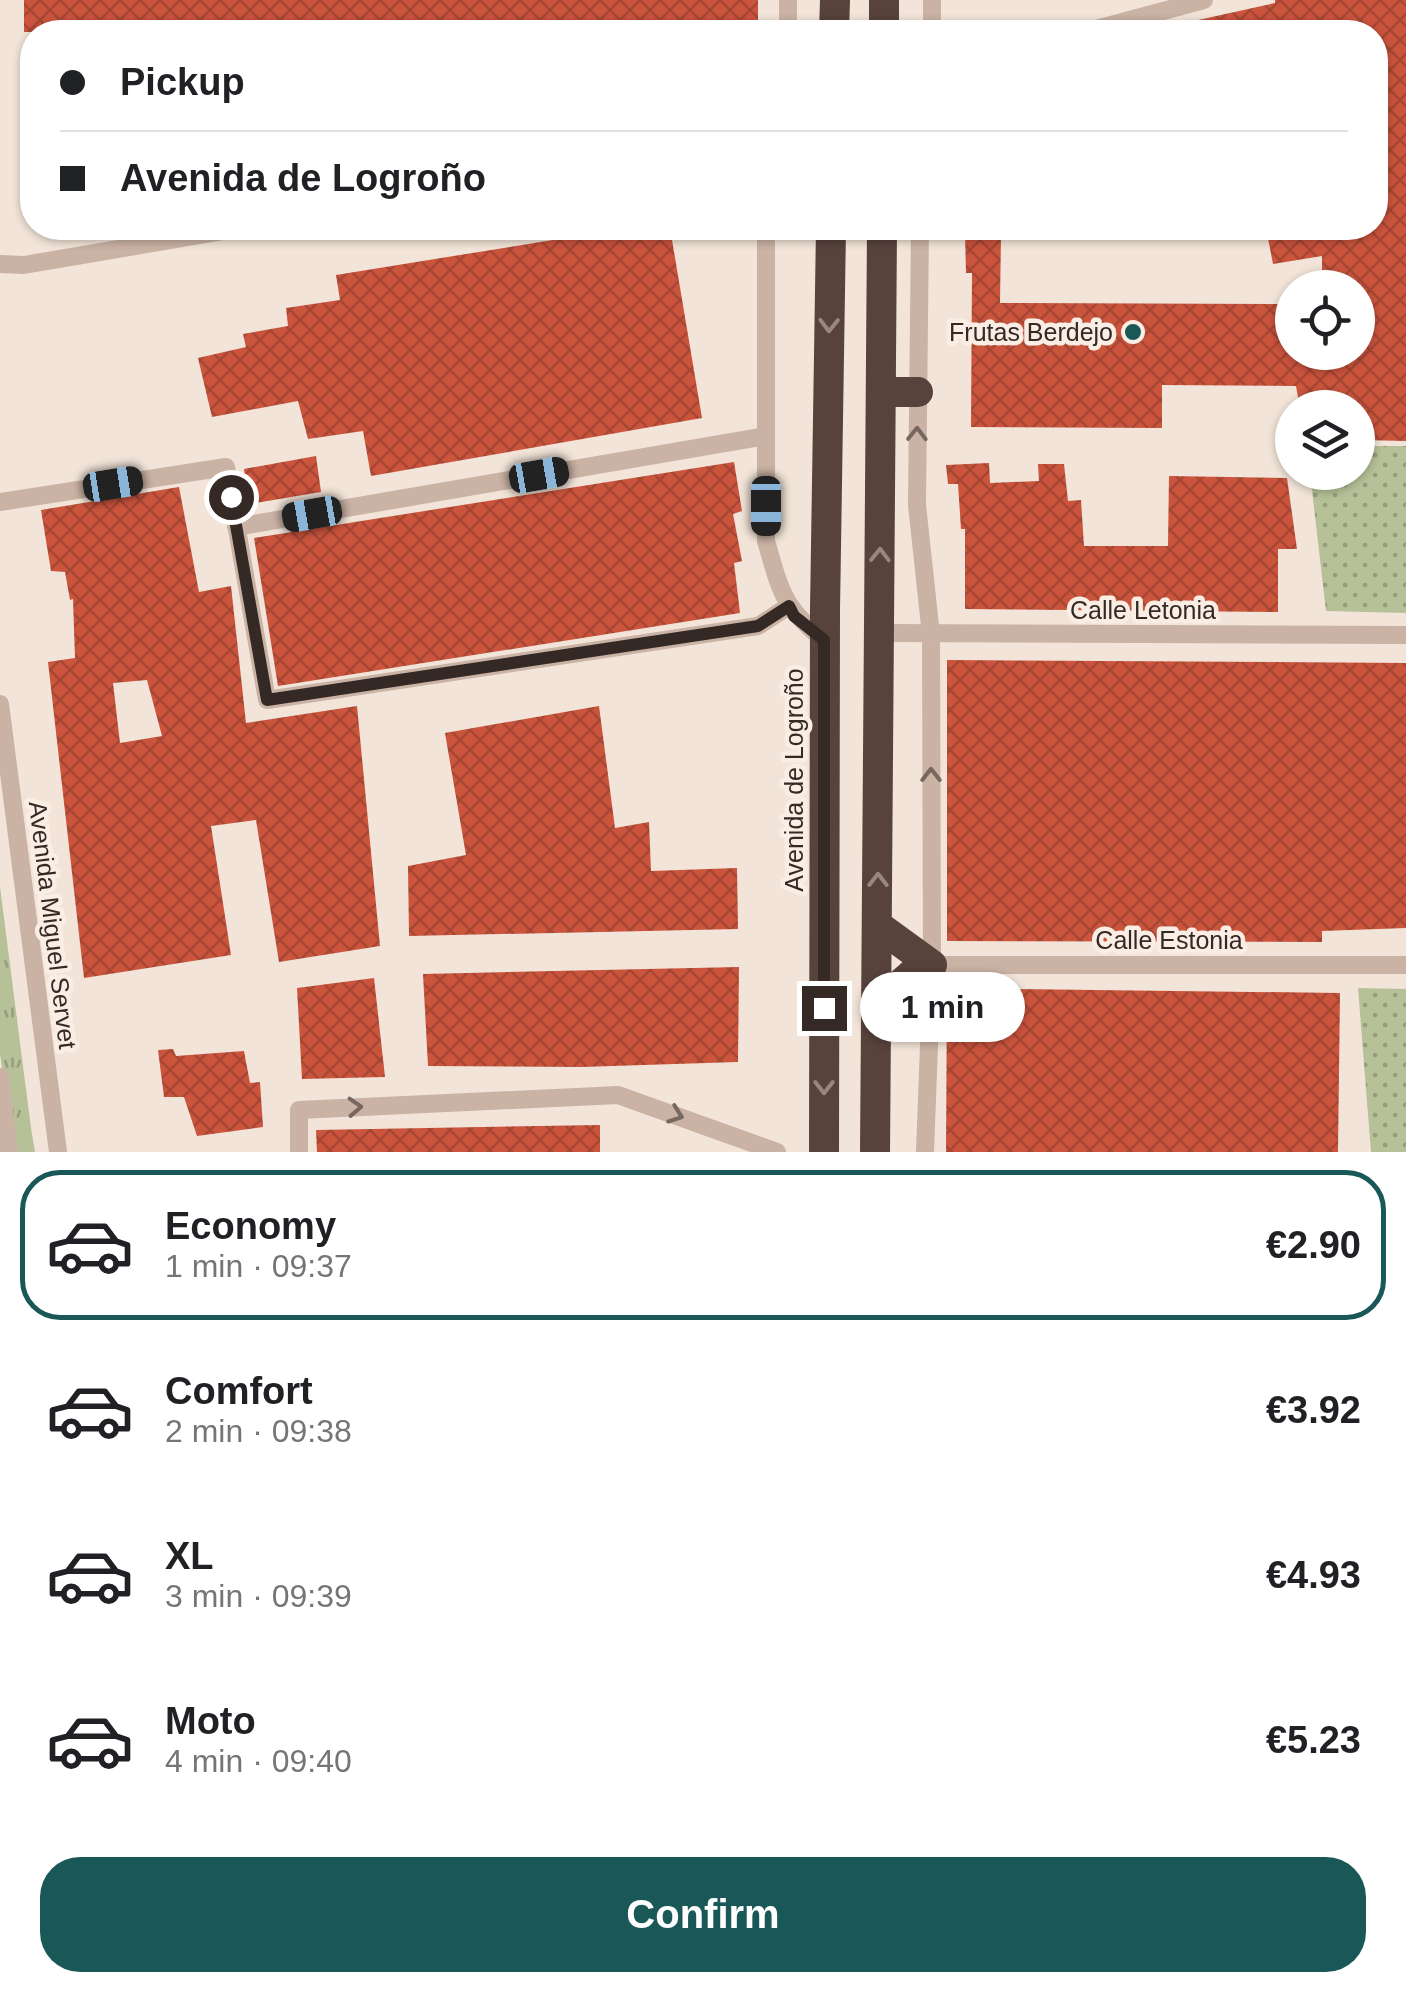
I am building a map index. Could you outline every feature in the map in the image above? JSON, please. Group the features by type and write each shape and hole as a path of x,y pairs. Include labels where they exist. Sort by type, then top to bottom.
{"highway":[{"name":"Avenida de Logroño","path":"824,1152 824,640 830,240"},
{"path":"875,1152 882,240"},
{"path":"882,392 918,392"},
{"path":"878,925 932,966"},
{"path":"876,1006 914,972 932,966"}],"street":[{"path":"1130,20 1204,0"},
{"path":"0,264 24,265 171,240"},
{"path":"766,240 766,541 779,587 794,616 824,640"},
{"path":"920,240 916,505 931,635 932,966 925,1152"},
{"path":"236,527 766,436"},
{"path":"0,502 226,467 267,700 758,626 789,606"},
{"name":"Calle Letonia","path":"879,633 1406,635"},
{"name":"Avenida Miguel Servet","path":"0,704 58,1152"},
{"name":"Calle Estonia","path":"932,966 1406,964"},
{"path":"0,1077 9,1152"},
{"path":"299,1152 300,1110 618,1095 777,1152"}],"green space":[{"path":"1375,446 1406,446 1406,613 1326,611 1312,490 1375,490"},
{"path":"0,887 35,1152 14,1152 0,1054"},
{"path":"1358,988 1406,989 1406,1152 1371,1152"}],"building":[{"path":"24,0 758,0 758,20 24,20"},
{"path":"1275,0 1406,0 1406,441 1375,440 1375,390 1297,390 1296,386 1162,385 1162,428 971,427 972,273 966,273 965,240 1001,240 1000,303 1275,304 1275,370 1375,370 1375,270 1322,270 1322,256 1273,264 1268,240 1388,240 1388,20 1198,20"},
{"path":"553,240 672,240 702,418 371,476 363,431 308,439 298,401 212,417 198,358 246,347 243,334 288,326 286,308 340,300 336,275"},
{"path":"316,456 321,492 249,504 244,469"},
{"path":"734,462 742,511 733,514 742,561 734,563 740,613 278,686 254,538"},
{"path":"989,463 990,483 1039,481 1038,464 1064,464 1068,501 1081,500 1084,546 1168,546 1169,476 1275,478 1275,490 1289,490 1297,549 1278,549 1278,612 965,609 965,529 961,529 958,484 948,484 946,465"},
{"path":"179,487 199,592 231,586 246,723 357,706 380,946 279,962 256,820 211,826 231,955 84,978 48,662 75,658 73,599 70,600 65,572 51,571 41,510","holes":["147,680 162,736 120,743 113,683"]},
{"path":"947,660 1406,663 1406,928 1322,931 1322,942 947,941"},
{"path":"599,706 615,828 649,822 651,871 737,868 738,929 409,936 408,866 466,855 445,733"},
{"path":"739,967 738,1062 428,1066 423,974"},
{"path":"374,978 385,1077 302,1079 297,988"},
{"path":"947,988 1340,993 1338,1152 946,1152"},
{"path":"173,1049 176,1056 244,1051 250,1083 260,1082 263,1127 197,1136 184,1097 164,1097 158,1050"},
{"path":"600,1125 600,1152 317,1152 316,1130"}],"place":[{"name":"Frutas Berdejo","path":"1133,332"}],"route":[{"path":"231,497 267,700 758,626 789,606 794,616 824,640 824,1008"}]}
